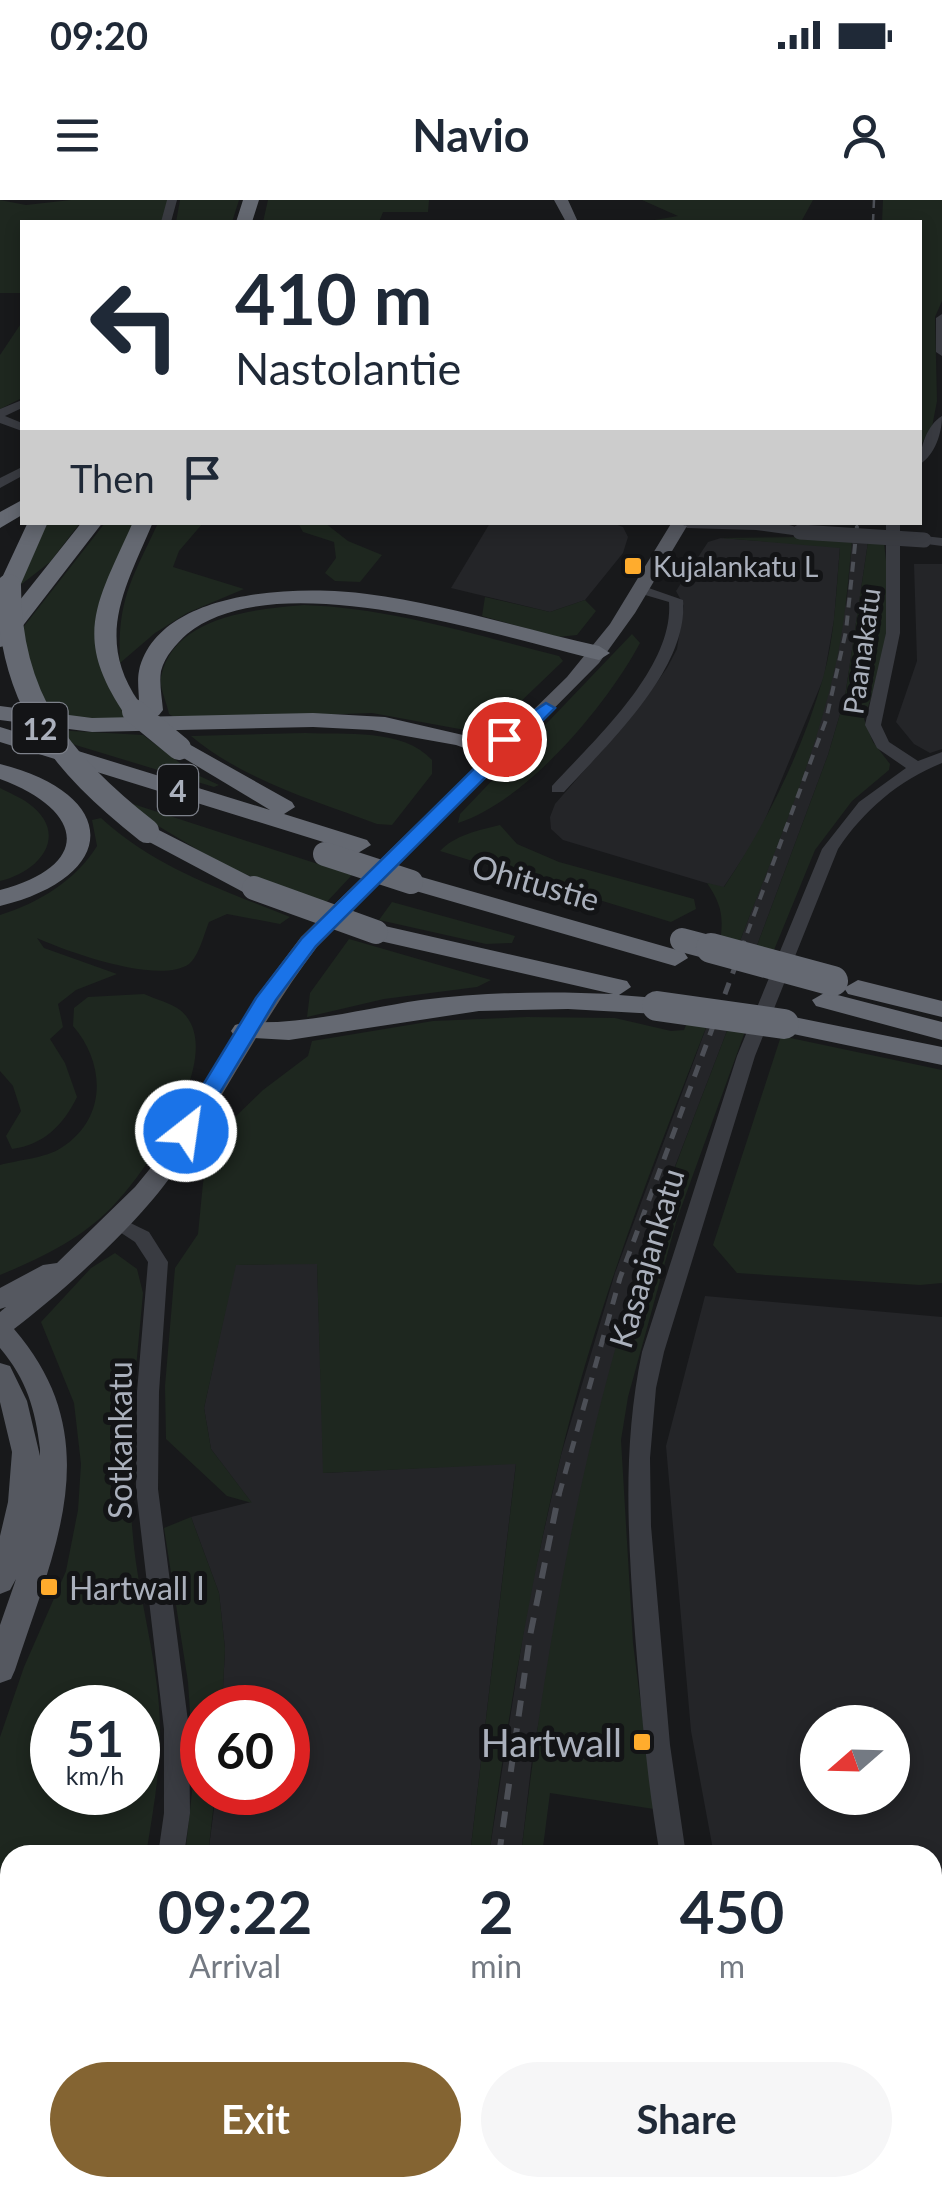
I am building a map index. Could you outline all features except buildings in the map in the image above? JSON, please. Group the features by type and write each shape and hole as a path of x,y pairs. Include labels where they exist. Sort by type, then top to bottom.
{"highway":[{"name":"12","path":"37,525 9,586 5,611 10,658 38,726 72,768 147,831 254,888 376,932 660,1001"},
{"path":"0,640 91,525"},
{"path":"142,525 112,598 102,649 110,679 179,748 248,790 358,845"},
{"path":"142,710 153,656 180,628 222,608 280,597 334,595 371,601 599,653"},
{"path":"0,712 41,722 124,728 356,722 446,735 480,746 492,757"},
{"name":"Ohitustie","path":"0,734 358,845 418,874"},
{"name":"Ohitustie","path":"0,751 324,854 418,874 830,991 942,1032"},
{"path":"0,771 38,786 60,800 73,814 80,836 69,864 56,876 0,898"},
{"name":"Ohitustie","path":"830,991 942,1009"},
{"path":"245,1031 310,1029 498,1000 660,1001 942,1056"}],"main road":[{"path":"0,1670 52,1507 56,1454 50,1414 32,1370 0,1328 111,1228 166,1164 245,1031 309,942 599,653 673,525"},
{"path":"0,1300 82,1254"},
{"path":"0,1373 22,1420 28,1470 26,1496 0,1582"}],"street":[{"path":"942,318 942,352"},
{"path":"922,456 942,420"},
{"path":"714,525 755,526"},
{"path":"750,525 942,542"},
{"name":"Paanakatu","path":"893,525 892,558 897,588 894,627 890,664 873,725 883,745 916,768"},
{"path":"558,789 635,700 670,646 679,613 672,606 637,593"},
{"name":"Kasaajankatu","path":"672,1845 655,1725 639,1538 636,1458 642,1398 671,1287 717,1144 798,920 842,829 874,796 942,756"},
{"name":"Sotkankatu","path":"111,1228 158,1262 144,1450 156,1591 176,1709 179,1766 172,1845"}],"shaded area":[{"path":"0,200 26,205 71,200 168,200 163,220 20,220 20,293 0,293"},
{"path":"180,200 239,200 233,220 176,220"},
{"path":"268,200 429,200 428,212 383,212 380,220 263,220"},
{"path":"642,200 813,200 802,220 655,220 678,216"},
{"path":"883,200 942,200 942,301 935,317 937,401 932,427 922,443 922,220 882,220"},
{"path":"20,325 20,399 0,409 0,355"},
{"path":"44,525 78,525 50,562 18,587"},
{"path":"103,525 135,525 105,602 98,647 115,695 136,722 41,714 14,639"},
{"path":"157,525 201,525 179,551 173,567 244,589 187,613 155,633 120,663 121,622 134,575"},
{"path":"299,525 328,525 348,541 382,555 360,582 335,581 325,573 336,558 334,542 303,532"},
{"path":"489,525 618,525 628,537 623,553 585,600 550,612 451,588"},
{"path":"721,538 840,547 824,677 759,834 723,888 563,840 551,829 550,817 555,804 638,709 667,668 677,649 684,606 676,591 708,542"},
{"path":"721,538 852,541 842,633 805,771 738,946 720,942 720,910 707,883 724,887 768,813 805,733 830,646 840,548"},
{"path":"852,541 868,542 845,697 828,755 755,951 738,946 805,770 847,598"},
{"path":"868,542 884,543 890,595 883,662 864,719 873,742 890,764 889,770 852,801 815,850 772,955 755,951 828,755 845,697"},
{"path":"914,564 942,564 942,749 930,753 914,744 896,722 917,661"},
{"path":"485,597 550,612 585,600 596,611 577,635 558,637 482,616"},
{"path":"304,605 369,611 433,624 559,656 563,661 493,728 465,730 372,713 179,720 169,714 161,677 169,657 182,641 199,628 241,613"},
{"path":"632,634 640,643 586,722 510,795 458,823 460,814"},
{"path":"54,730 143,735 193,773 219,785 214,787 59,740"},
{"path":"373,735 406,743 432,760 432,774 392,825 377,824 256,777 191,736"},
{"path":"0,788 41,815 49,839 38,861 0,881"},
{"path":"133,804 352,875 323,906 223,865 135,812"},
{"path":"101,818 167,864 290,917 280,924 227,914 209,922 189,964 157,971 113,964 37,938 44,948 117,974 76,990 58,1004 63,1027 50,1039 65,1063 77,1097 52,1132 34,1143 12,1149 6,1136 21,1111 13,1086 0,1071 0,915 29,904 67,880 97,846 92,820"},
{"path":"500,825 517,844 559,862 694,899 696,909 671,922 440,851 460,837"},
{"path":"392,902 515,936 512,943 486,944 379,920"},
{"path":"349,939 491,980 477,987 384,999 307,1017 310,993"},
{"path":"144,994 180,1010 193,1029 196,1053 178,1112 144,1168 100,1218 60,1247 0,1275 0,1165 61,1148 76,1136 94,1107 96,1074 92,1057 73,1026 74,1008 88,997"},
{"path":"690,1016 709,1020 627,1236 574,1403 529,1606 490,1845 471,1845 516,1464 323,1473 317,1264 236,1265 204,1408 211,1449 252,1503 227,1496 166,1439 165,1386 175,1268 198,1234 211,1151 231,1121 263,1090 308,1056 312,1041 433,1021 527,1017 615,1018 671,1031 684,1030"},
{"path":"709,1020 730,1023 669,1182 623,1323 533,1750 522,1845 491,1845 528,1602 561,1455 615,1273"},
{"path":"730,1023 747,1026 677,1219 628,1397 621,1440 633,1643 654,1809 550,1793 543,1845 522,1845 561,1588 588,1456 622,1325 673,1173"},
{"path":"781,1036 942,1070 942,1283 920,1285 737,1273 713,1245"},
{"path":"115,1253 137,1269 143,1293 132,1415 131,1506 156,1685 30,1685 30,1815 152,1815 148,1845 0,1845 0,1737 24,1667 66,1571 78,1510 81,1464 74,1403 41,1322 91,1268"},
{"path":"317,1263 324,1473 516,1463 471,1845 209,1845 213,1815 310,1815 310,1685 223,1685 225,1649 219,1593 191,1517 251,1502 211,1449 204,1408 235,1265"},
{"name":"Hartwall","path":"705,1296 942,1317 942,1845 712,1845 691,1731 666,1446"},
{"path":"191,1517 219,1593 225,1649 223,1685 188,1682 164,1528"},
{"path":"189,1815 213,1815 209,1845 186,1845"}],"railway":[{"path":"873,220 874,200"},
{"path":"741,950 826,720 846,631 857,526"},
{"path":"559,1495 620,1278 742,948"},
{"path":"500,1845 530,1636 559,1493"}],"place":[{"name":"Kujalankatu L","path":"633,566"},
{"name":"Hartwall I","path":"49,1587"},
{"name":"Hartwall","path":"642,1742"}],"route":[{"path":"186,1131 245,1031 309,942 546,708 504,739"}]}
